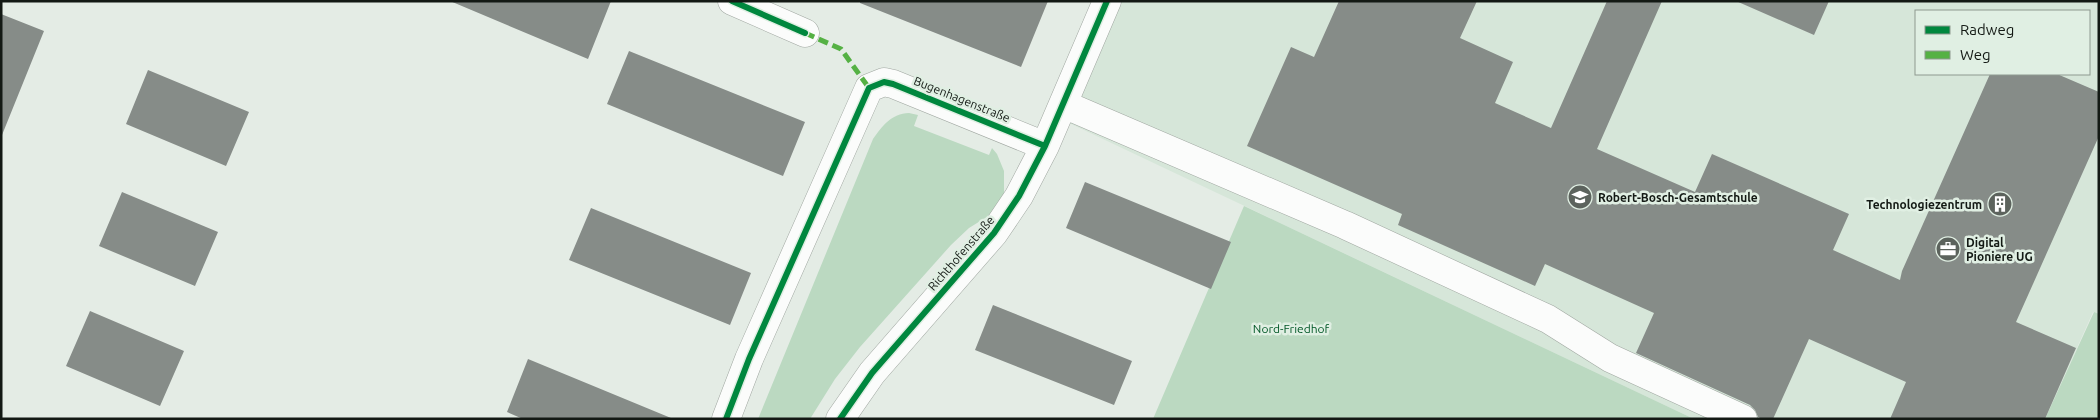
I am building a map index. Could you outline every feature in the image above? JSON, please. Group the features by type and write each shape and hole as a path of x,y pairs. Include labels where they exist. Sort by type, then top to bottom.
{"street":[{"path":"732,1 805,34"},
{"name":"Richthofenstraße","path":"840,419 878,365 994,233 1019,196 1045,146 1107,1"},
{"name":"Bugenhagenstraße","path":"726,419 750,358 869,88 884,82 893,84 1045,146"},
{"path":"1062,104 1345,224 1548,319 1610,358 1743,419"}],"shaded area":[{"name":"Robert-Bosch-Gesamtschule","path":"1120,1 2099,1 2099,314 2093,312 2045,419 1694,419 1067,122"}],"green space":[{"path":"909,113 918,115 914,126 989,155 992,148 997,154 1004,171 1004,194 990,215 969,228 951,245 860,347 835,379 810,419 758,419 873,139 892,118"},
{"name":"Nord-Friedhof","path":"1244,206 1694,419 1153,419"},
{"path":"2094,312 2099,314 2099,419 2045,419"}],"building":[{"path":"450,1 611,1 588,59"},
{"path":"860,1 1048,1 1021,67 860,3"},
{"path":"1339,1 1477,1 1460,38 1513,62 1495,103 1551,128 1607,1 1662,1 1597,149 1695,192 1712,154 1849,214 1833,250 1900,280 1902,271 1990,75 2059,75 2099,92 2099,136 2016,322 2076,348 2045,419 1890,419 1906,382 1809,339 1773,419 1762,419 1758,417 1750,405 1636,353 1654,313 1545,264 1535,286 1398,225 1402,214 1247,146 1291,47 1314,57"},
{"path":"1736,1 1829,1 1814,35"},
{"path":"1,14 44,31 2,135 1,134"},
{"path":"629,51 805,122 783,176 607,104"},
{"path":"148,70 249,112 226,166 126,124"},
{"path":"1085,182 1231,242 1211,289 1066,228"},
{"path":"122,192 218,232 195,286 99,246"},
{"path":"591,208 751,273 730,325 569,260"},
{"path":"993,305 1132,361 1114,405 975,350"},
{"path":"90,311 184,351 160,406 66,366"},
{"path":"528,359 671,419 523,419 507,412"}],"marked path":[{"path":"805,33 841,49 869,88"}],"cycle path":[{"path":"732,1 805,33"},
{"path":"840,419 872,373 994,233 1019,196 1045,146 1107,1"},
{"path":"726,419 749,359 869,88 884,82 893,84 1045,146"}],"place":[{"name":"Robert-Bosch-Gesamtschule","path":"1580,197"},
{"name":"Technologiezentrum","path":"2000,204"},
{"name":"Digital Pioniere UG","path":"1948,249"}]}
